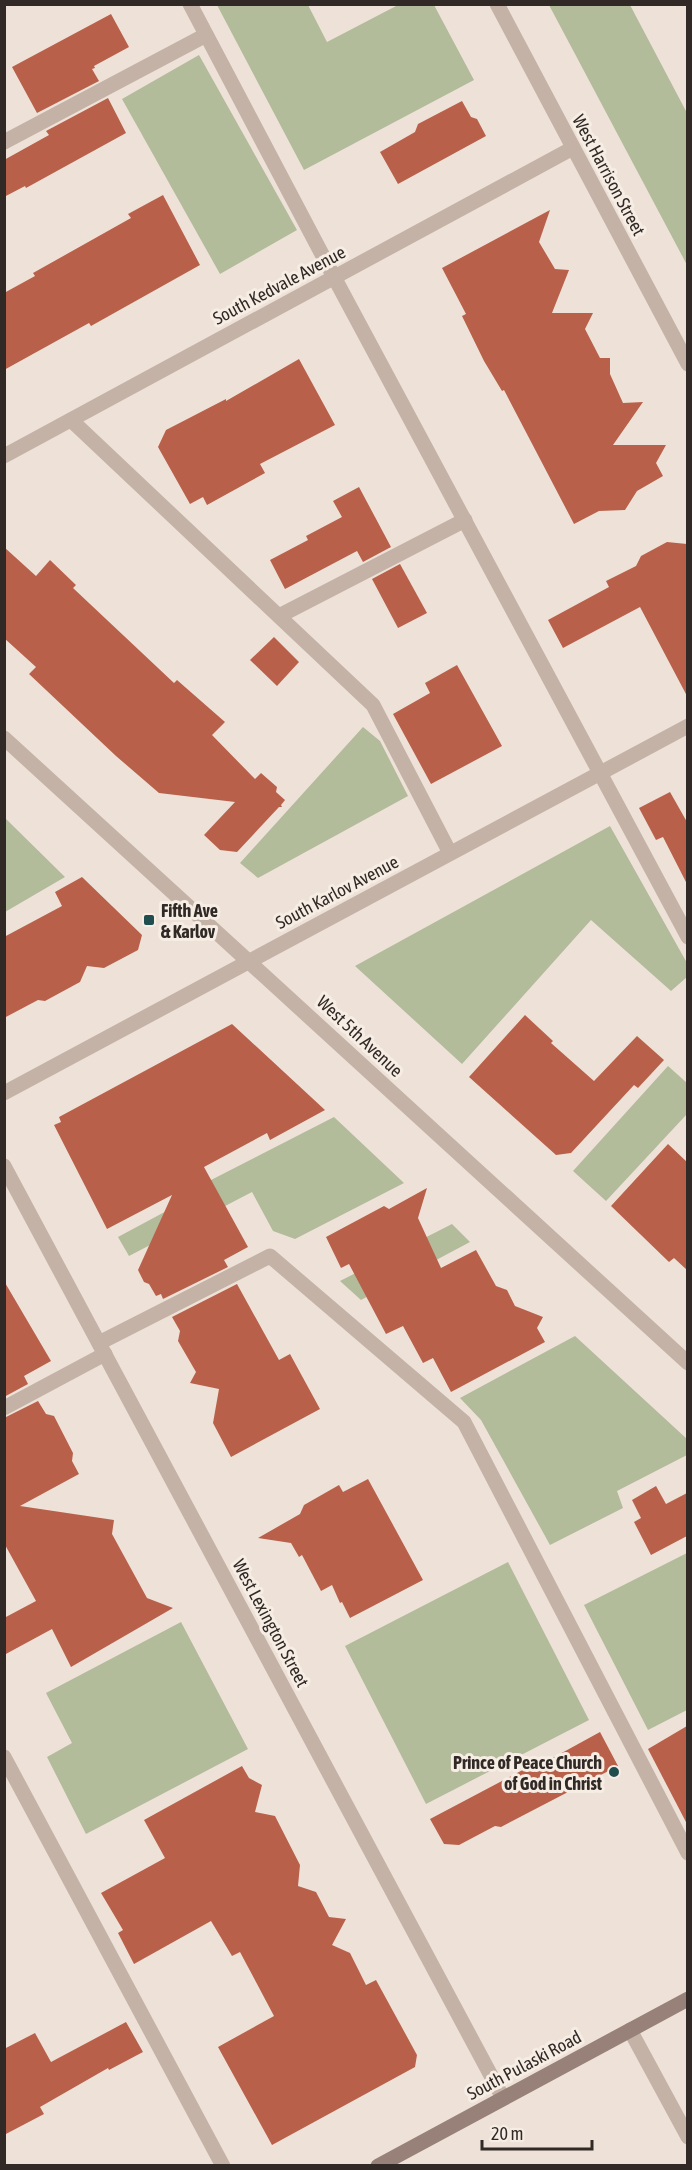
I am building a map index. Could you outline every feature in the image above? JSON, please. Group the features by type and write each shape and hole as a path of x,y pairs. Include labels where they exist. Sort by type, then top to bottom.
{"main road":[{"name":"South Pulaski Road","path":"387,2163 687,1999"}],"street":[{"path":"190,4 687,937"},
{"name":"West Harrison Street","path":"497,4 687,364"},
{"path":"4,142 206,35"},
{"name":"South Kedvale Avenue","path":"4,456 573,148"},
{"path":"71,420 373,705 450,853"},
{"path":"279,616 465,520"},
{"name":"South Karlov Avenue","path":"4,1093 687,726"},
{"name":"West 5th Avenue","path":"4,738 687,1363"},
{"name":"West Lexington Street","path":"4,1166 503,2098"},
{"path":"4,1408 102,1349 270,1256 464,1422 687,1853"},
{"path":"4,1756 223,2166"},
{"path":"630,2030 687,2138"}],"green space":[{"path":"217,5 308,5 327,42 398,5 434,5 474,80 304,170"},
{"path":"549,5 630,5 687,113 687,265"},
{"path":"199,55 297,230 220,274 122,99"},
{"path":"363,727 380,741 408,796 258,878 240,863"},
{"path":"5,818 65,877 4,912"},
{"path":"610,826 687,963 687,977 671,991 591,920 462,1064 355,966"},
{"path":"668,1066 687,1083 687,1114 606,1201 573,1171"},
{"path":"334,1117 404,1183 295,1239 273,1231 252,1192 129,1256 118,1237 172,1208 170,1201"},
{"path":"452,1224 470,1242 361,1300 340,1281"},
{"path":"575,1336 687,1439 687,1455 617,1491 623,1508 550,1545 481,1420 460,1398"},
{"path":"687,1553 687,1710 648,1730 584,1605"},
{"path":"508,1562 589,1720 426,1804 345,1646"},
{"path":"181,1622 248,1749 86,1834 47,1757 72,1743 46,1693"}],"building":[{"path":"111,14 129,47 94,66 95,68 92,69 99,81 37,113 12,67"},
{"path":"108,98 126,133 26,188 25,186 4,197 4,160 49,135 46,131"},
{"path":"462,101 471,117 477,119 486,136 398,184 380,152 415,132 418,124"},
{"path":"163,195 200,265 91,326 89,323 4,370 4,293 35,276 33,273 131,218 128,214"},
{"path":"550,210 539,242 555,269 569,270 552,313 593,313 585,329 600,358 610,358 610,374 623,403 643,402 613,445 666,445 656,463 663,476 637,491 625,510 599,511 574,524 504,390 502,391 484,361 462,316 466,314 442,268"},
{"path":"299,359 335,425 260,464 265,473 207,505 203,497 190,504 158,447 166,430 226,399 226,401"},
{"path":"359,487 391,547 363,562 357,551 285,589 270,560 308,540 306,536 342,517 333,501"},
{"path":"667,542 687,544 687,696 640,607 563,648 548,620 609,587 606,581 636,566 641,556"},
{"path":"4,547 36,576 50,560 76,585 73,588 174,683 177,680 225,722 212,735 255,779 261,773 277,787 276,792 285,800 282,807 279,807 237,852 220,850 204,835 235,802 159,793 29,674 36,667 4,638"},
{"path":"400,564 427,613 398,628 372,579"},
{"path":"274,637 299,662 277,686 250,660"},
{"path":"457,665 502,746 431,784 393,714 430,693 425,683"},
{"path":"670,792 687,822 687,884 663,837 656,840 639,808"},
{"path":"82,877 142,935 138,950 104,968 87,966 80,982 45,1001 38,1000 4,1018 4,937 62,906 55,892"},
{"path":"525,1015 553,1041 551,1043 594,1081 637,1036 664,1060 638,1088 634,1085 571,1153 556,1155 469,1077"},
{"path":"232,1024 325,1110 270,1140 267,1133 204,1167 248,1247 224,1260 228,1267 163,1299 161,1294 156,1296 149,1284 144,1282 138,1270 172,1195 107,1229 54,1125 61,1122 59,1117"},
{"path":"668,1144 687,1162 687,1270 674,1258 669,1262 611,1206"},
{"path":"427,1188 418,1218 441,1268 476,1250 496,1286 507,1290 515,1306 543,1317 537,1328 545,1342 451,1392 433,1358 423,1363 403,1326 386,1334 349,1264 341,1268 326,1237 384,1206 389,1209"},
{"path":"4,1281 51,1361 24,1376 28,1384 4,1397"},
{"path":"237,1284 279,1360 290,1354 320,1409 231,1457 213,1423 219,1389 190,1383 196,1372 178,1341 180,1331 172,1317"},
{"path":"38,1401 46,1414 54,1416 73,1453 72,1461 79,1474 20,1506 114,1520 112,1534 147,1598 173,1608 71,1667 52,1629 4,1655 4,1618 36,1601 4,1543 4,1418"},
{"path":"368,1479 423,1580 350,1618 332,1585 321,1591 302,1555 299,1557 291,1543 258,1538 300,1514 304,1505 339,1485 343,1492"},
{"path":"656,1486 666,1504 687,1493 687,1536 651,1555 634,1522 641,1518 632,1500"},
{"path":"687,1726 687,1824 648,1749"},
{"path":"600,1732 618,1766 501,1827 495,1826 459,1845 444,1844 430,1819 536,1763 538,1766"},
{"path":"242,1766 249,1778 262,1785 255,1812 275,1816 300,1865 298,1886 316,1892 329,1917 346,1919 332,1945 350,1953 366,1985 376,1980 417,2055 415,2067 272,2145 218,2047 274,2016 240,1952 232,1956 211,1921 134,1964 118,1933 123,1930 101,1893 165,1858 144,1820"},
{"path":"126,2022 143,2052 109,2070 108,2068 40,2107 44,2114 4,2135 4,2049 35,2033 51,2062"}],"place":[{"name":"Fifth Ave & Karlov","path":"149,920"},
{"name":"Prince of Peace Church of God in Christ","path":"614,1772"}]}
